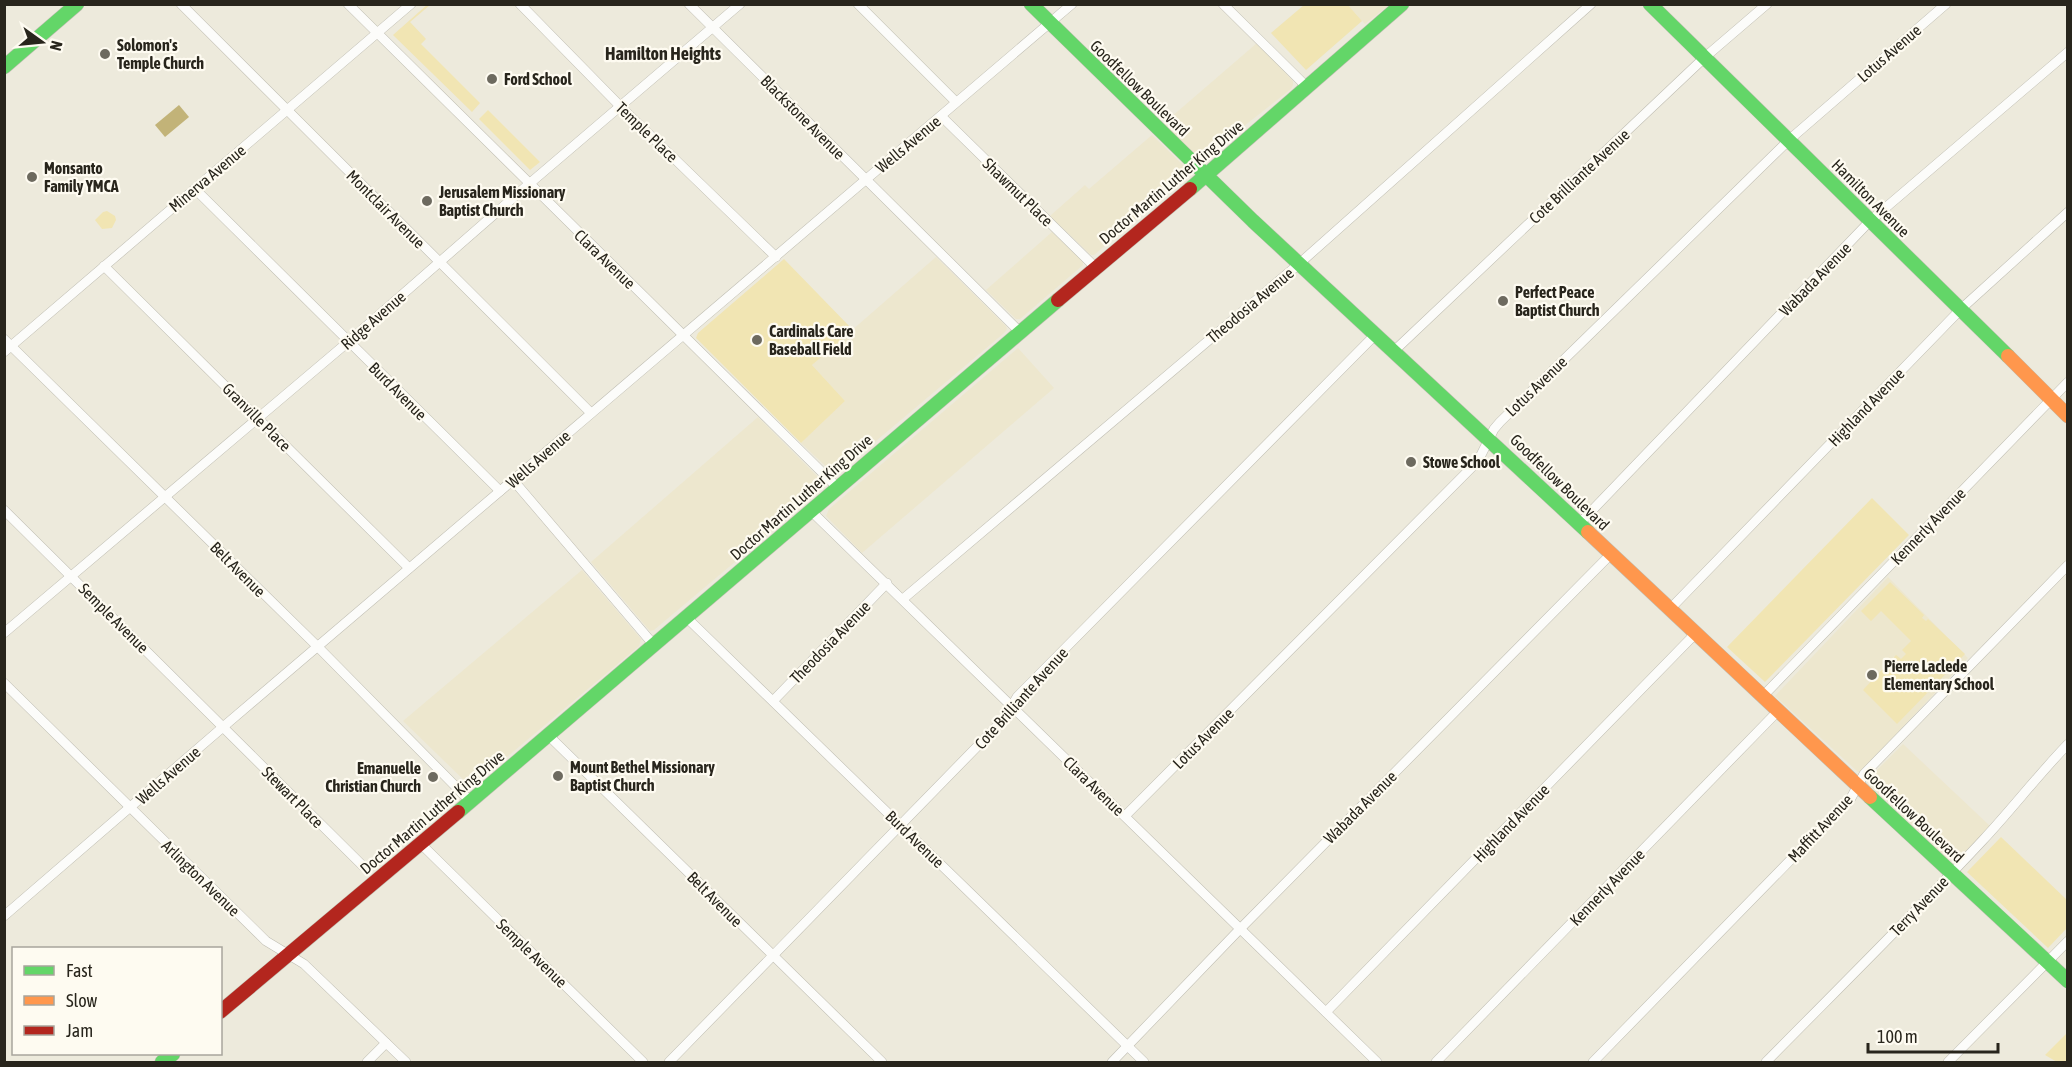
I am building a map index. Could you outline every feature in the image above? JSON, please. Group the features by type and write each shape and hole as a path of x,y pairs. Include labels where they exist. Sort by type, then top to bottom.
{"main road":[{"path":"4,67 77,4"},
{"name":"Goodfellow Boulevard","path":"1031,4 1206,176 1489,438 2067,981"},
{"name":"Doctor Martin Luther King Drive","path":"222,1010 421,844 1095,267 1206,176 1402,4"},
{"name":"Hamilton Avenue","path":"1650,4 2067,416"}],"street":[{"name":"Montclair Avenue","path":"181,4 591,413"},
{"name":"Clara Avenue","path":"348,4 837,487"},
{"name":"Minerva Avenue","path":"8,349 411,4"},
{"name":"Temple Place","path":"520,4 621,107 776,257"},
{"name":"Blackstone Avenue","path":"689,4 1020,332"},
{"name":"Ridge Avenue","path":"4,633 348,342 740,4"},
{"path":"858,4 957,102"},
{"name":"Wells Avenue","path":"4,916 222,727 1072,4"},
{"path":"1223,4 1307,87"},
{"name":"Theodosia Avenue","path":"903,599 1300,263 1591,4"},
{"name":"Cote Brilliante Avenue","path":"1394,351 1704,58 1767,4"},
{"name":"Lotus Avenue","path":"1125,816 1478,461 1500,422 1789,140 1946,4"},
{"name":"Wabada Avenue","path":"1579,524 1870,221 2067,52"},
{"name":"Shawmut Place","path":"941,116 1095,267"},
{"name":"Burd Avenue","path":"195,189 500,491"},
{"name":"Highland Avenue","path":"1670,609 1961,309 2067,212"},
{"name":"Granville Place","path":"104,266 409,568"},
{"name":"Cote Brilliante Avenue","path":"669,1062 1005,718 1017,697 1376,335"},
{"name":"Belt Avenue","path":"4,339 8,349 165,497 470,801"},
{"name":"Kennerly Avenue","path":"1764,696 2067,382"},
{"path":"513,480 653,644"},
{"name":"Semple Avenue","path":"4,510 222,727"},
{"name":"Clara Avenue","path":"810,510 1377,1062"},
{"name":"Wabada Avenue","path":"1112,1062 1239,930 1611,554"},
{"name":"Maffitt Avenue","path":"1593,1062 1851,798 1864,774 2067,565"},
{"name":"Theodosia Avenue","path":"773,701 887,583"},
{"name":"Burd Avenue","path":"686,617 1144,1062"},
{"name":"Highland Avenue","path":"1326,1012 1696,633"},
{"name":"Arlington Avenue","path":"4,683 266,941 304,964 406,1062"},
{"name":"Kennerly Avenue","path":"1436,1062 1778,711"},
{"name":"Stewart Place","path":"222,727 364,867"},
{"name":"Belt Avenue","path":"548,735 882,1062"},
{"name":"Terry Avenue","path":"1766,1062 1952,873 2010,811 2067,744"},
{"name":"Semple Avenue","path":"421,844 643,1062"},
{"path":"1948,1062 2067,940"},
{"path":"367,1062 386,1043"}],"shaded area":[{"path":"428,4 430,5 410,22 426,39 421,44 480,103 472,112 393,35"},
{"path":"1304,5 1348,5 1362,21 1306,70 1271,33"},
{"path":"1348,5 1389,5 1365,24"},
{"path":"1257,43 1293,81 1293,85 1291,89 1201,160 1163,124"},
{"path":"179,105 189,117 165,137 155,125"},
{"path":"488,110 540,162 530,170 479,119"},
{"path":"1152,135 1186,168 1188,171 1186,175 1094,255 1091,255 1050,216 1085,185 1089,189"},
{"path":"107,211 115,216 116,220 112,228 102,229 95,220"},
{"path":"1052,232 1083,261 1083,265 1020,319 1016,319 986,290"},
{"path":"936,257 1007,329 838,473 834,474 801,443 845,401 812,365"},
{"path":"784,259 853,330 812,365 845,401 801,443 696,338 698,333"},
{"path":"1018,348 1054,388 862,553 826,516 829,509"},
{"path":"758,417 824,483 824,487 650,631 591,562"},
{"path":"1872,498 1909,535 1765,682 1727,647"},
{"path":"582,570 641,639 639,646 471,787 403,721"},
{"name":"Pierre Laclede Elementary School","path":"1888,577 1968,658 1858,772 1775,696"},
{"path":"1890,582 1924,615 1922,618 1926,621 1928,619 1965,654 1897,724 1863,690 1896,655 1901,659 1906,654 1902,650 1911,641 1881,611 1871,621 1861,611"},
{"path":"1903,744 1990,826 1956,861 1949,860 1868,784 1869,778"},
{"path":"2001,837 2067,900 2067,928 2048,948 1967,872"},
{"path":"2067,1033 2067,1062 2057,1062 2045,1055"}],"traffic: fast":[{"path":"4,67 77,4"},
{"path":"1031,4 1253,221 1588,532"},
{"path":"1190,189 1402,4"},
{"path":"1650,4 2008,356"},
{"path":"458,812 1058,300"},
{"path":"1870,797 2068,981"},
{"path":"162,1062 172,1055"}],"traffic: slow":[{"path":"2008,356 2068,416"},
{"path":"1588,532 1870,797"}],"traffic: jam":[{"path":"1058,300 1190,189"},
{"path":"222,1010 458,812"}],"place":[{"name":"Solomon's Temple Church","path":"105,54"},
{"name":"Ford School","path":"492,79"},
{"name":"Monsanto Family YMCA","path":"32,177"},
{"name":"Jerusalem Missionary Baptist Church","path":"427,201"},
{"name":"Perfect Peace Baptist Church","path":"1503,301"},
{"name":"Cardinals Care Baseball Field","path":"757,340"},
{"name":"Stowe School","path":"1411,462"},
{"name":"Pierre Laclede Elementary School","path":"1872,675"},
{"name":"Mount Bethel Missionary Baptist Church","path":"558,776"},
{"name":"Emanuelle Christian Church","path":"433,777"}],"district":[{"name":"Hamilton Heights","path":"663,54"}]}
